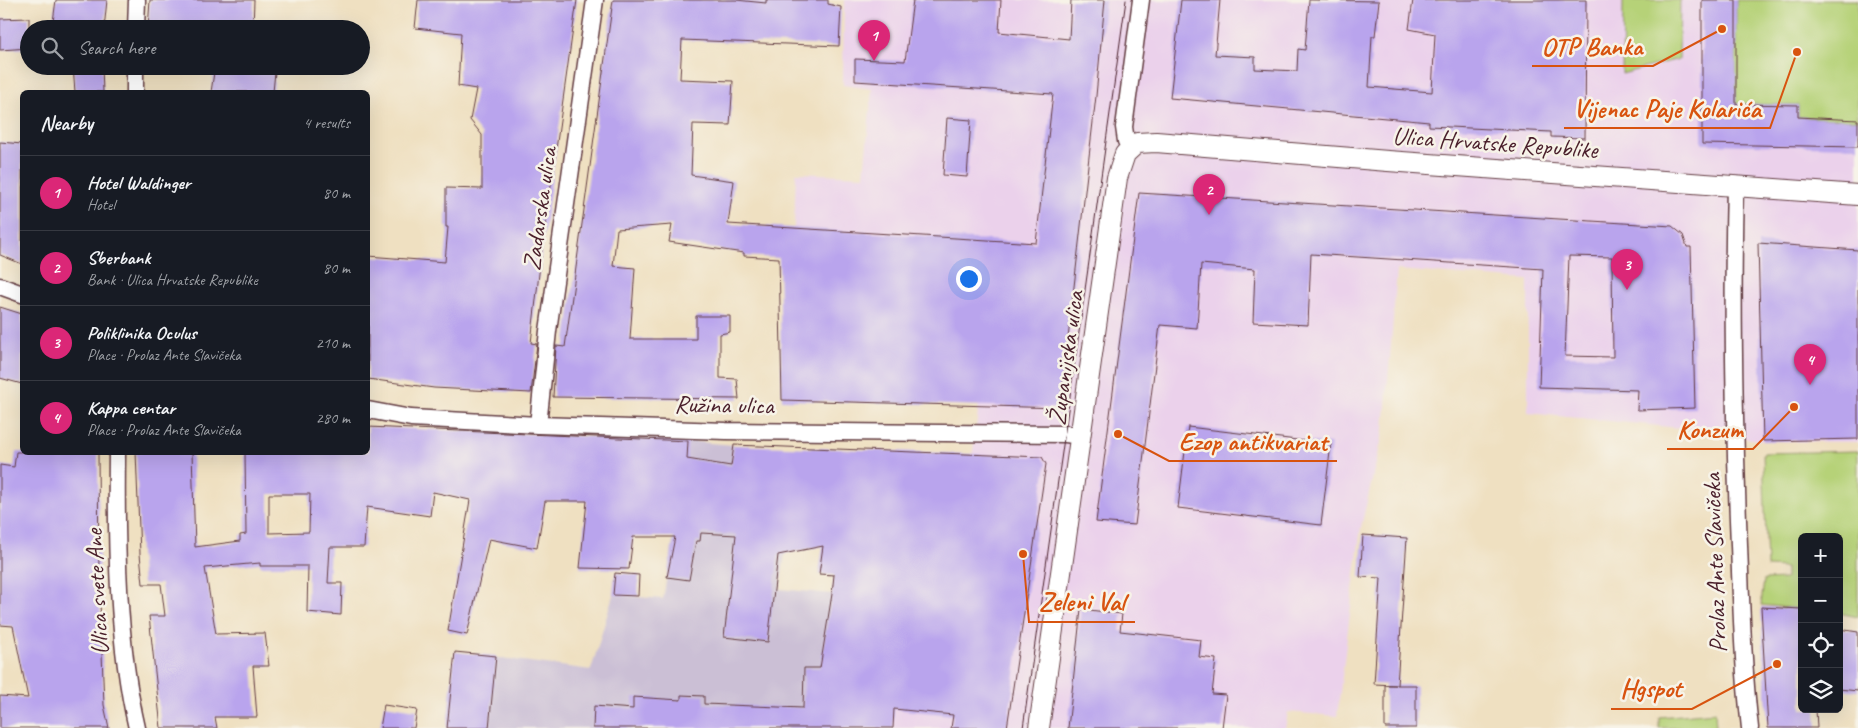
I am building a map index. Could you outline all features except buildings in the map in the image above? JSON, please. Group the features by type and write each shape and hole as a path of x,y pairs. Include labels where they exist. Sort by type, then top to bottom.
{"street":[{"path":"136,20 137,0"},
{"name":"Zadarska ulica","path":"538,425 548,331 595,0"},
{"path":"1130,147 1126,142 1124,127 1141,0"},
{"path":"134,90 135,75"},
{"name":"Ulica Hrvatske Republike","path":"1130,147 1137,143 1156,142 1858,195"},
{"name":"Županijska ulica","path":"1039,728 1117,178 1120,162 1130,147"},
{"name":"Prolaz Ante Slavičeka","path":"1735,186 1733,331 1736,444 1742,626 1750,728"},
{"path":"0,286 20,293"},
{"name":"Ružina ulica","path":"370,410 411,418 538,425 726,431 920,431 1066,434 1081,436"},
{"name":"Ulica svete Ane","path":"117,455 122,624 126,668 137,728"}],"shaded area":[{"path":"844,0 1858,0 1858,442 1763,441 1700,430 1528,413 1528,280 1397,270 1384,429 1361,527 1337,716 1288,712 1285,728 802,728 804,668 923,670 973,451 1000,242 794,228 796,173 864,176 872,89 843,85"},
{"path":"688,441 734,445 721,534 771,536 785,553 780,589 832,594 820,668 804,668 802,728 447,728 455,652 591,670 613,595 663,599 687,459"}],"green space":[{"path":"1623,0 1680,0 1679,59 1622,74"},
{"path":"1736,0 1858,0 1858,120 1798,117 1798,105 1736,104"},
{"path":"1858,451 1858,617 1843,614 1843,533 1798,533 1798,609 1761,605 1764,580 1786,579 1786,568 1767,567 1763,453"},
{"path":"1715,712 1716,728 1659,728 1659,717"}],"tram line":[{"path":"1023,728 1126,0"}],"place":[{"name":"OTP Banka","path":"1722,29"},
{"name":"Vijenac Paje Kolarića","path":"1797,52"},
{"name":"Hotel Waldinger","path":"874,61"},
{"name":"Sberbank","path":"1209,215"},
{"name":"Poliklinika Oculus","path":"1627,290"},
{"name":"Kappa centar","path":"1810,385"},
{"name":"Konzum","path":"1794,407"},
{"name":"Ezop antikvariat","path":"1118,434"},
{"name":"Zeleni Val","path":"1023,554"},
{"name":"Hgspot","path":"1777,664"}]}
